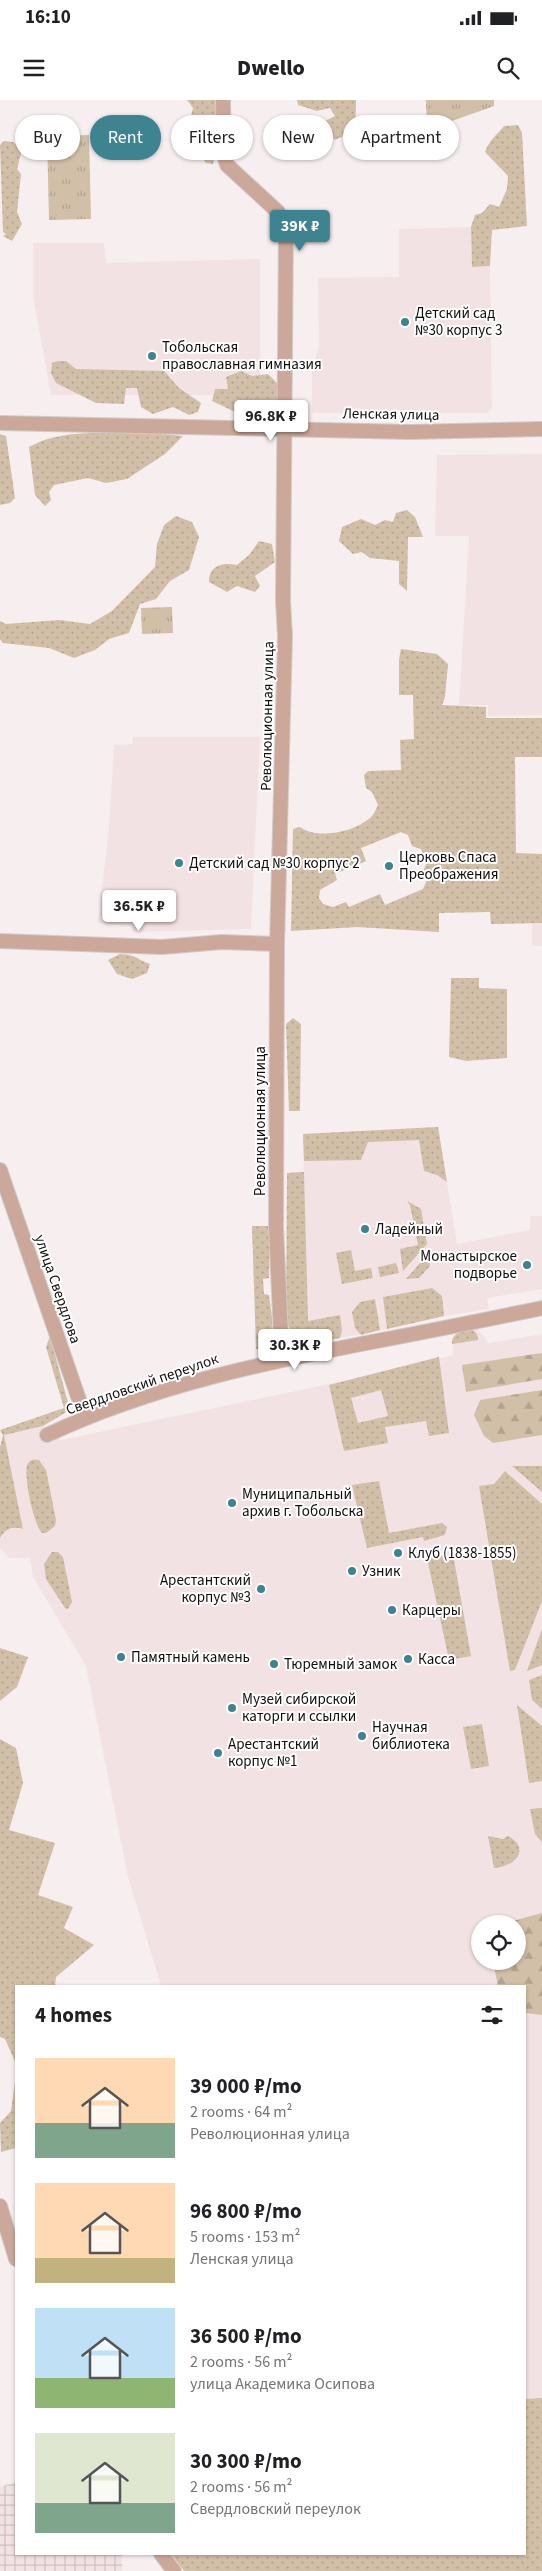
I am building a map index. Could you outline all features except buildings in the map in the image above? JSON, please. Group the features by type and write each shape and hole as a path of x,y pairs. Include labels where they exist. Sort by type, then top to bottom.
{"street":[{"name":"Революционная улица","path":"223,100 224,155 227,165 278,212 286,227 286,428 283,601 285,636 277,944 276,1227 282,1358"},
{"name":"Ленская улица","path":"0,423 410,432 542,429"},
{"path":"0,941 162,947 222,942 277,944"},
{"name":"улица Свердлова","path":"0,1170 85,1418"},
{"name":"Свердловский переулок","path":"47,1435 85,1418 218,1374 282,1358 542,1308"},
{"path":"0,2206 15,2255"},
{"path":"162,2555 174,2571"}],"shaded area":[{"name":"Детский сад №30 корпус 3","path":"471,227 472,267 490,266 492,409 486,413 312,413 312,368 319,347 318,278 399,277 399,229"},
{"name":"Тобольская православная гимназия","path":"33,243 104,243 106,263 260,259 260,395 51,395 33,296"},
{"path":"542,454 542,715 488,716 488,705 459,705 469,536 435,536 437,455"},
{"name":"Детский сад №30 корпус 2","path":"133,737 260,737 251,929 132,932 131,926 98,923 109,828 114,745 133,744"},
{"path":"542,923 542,946 532,946 532,924"},
{"path":"438,1127 457,1244 530,1230 530,1216 542,1216 542,1289 487,1298 489,1309 444,1316 313,1343 300,1339 289,1328 287,1173 304,1172 303,1134"},
{"path":"478,1329 489,1343 542,1334 542,2398 526,2399 526,1985 161,1985 128,1877 86,1666 33,1577 30,1558 9,1558 0,1548 0,1538 5,1531 15,1527 23,1529 3,1435 43,1426 52,1442 59,1438 61,1440 368,1376 453,1355 452,1339 455,1334 462,1331"},
{"path":"15,2482 15,2555 122,2555 122,2571 0,2571 0,2487"}],"green space":[{"path":"187,100 218,100 218,115 191,115 193,108"},
{"path":"297,100 356,100 356,115 343,115 343,136 335,140 333,138 333,117 335,116 330,108 317,111 298,105"},
{"path":"426,100 494,100 494,106 459,119 459,115 426,115"},
{"path":"518,125 522,133 527,226 492,230 490,266 472,267 471,227 475,215 482,213 490,204 499,207 507,189 508,176 485,152 491,141 504,126"},
{"path":"80,135 89,135 91,219 49,220 48,160 80,160"},
{"path":"4,141 13,142 15,144 15,160 19,160 17,169 21,174 17,212 22,224 12,241 3,236 6,234 3,232 0,145"},
{"path":"204,160 214,160 213,164 206,163"},
{"path":"66,361 76,369 164,371 179,388 201,403 198,412 189,415 173,407 153,414 141,407 137,388 126,388 124,404 96,403 56,383 51,373 52,363"},
{"path":"241,371 252,376 268,374 280,386 278,405 268,415 256,409 248,418 212,401 215,389 228,389 226,377"},
{"path":"139,432 183,436 165,454 127,479 106,483 88,478 54,485 49,492 51,500 45,506 35,495 29,447 54,437 82,433"},
{"path":"0,434 6,436 15,498 10,503 0,505"},
{"path":"407,510 415,517 423,537 408,537 407,591 399,584 399,561 370,558 362,552 353,554 339,541 342,527 361,519 375,525 385,520 393,522 396,513"},
{"path":"176,516 192,522 199,537 189,570 170,581 156,599 140,604 129,633 109,639 95,650 74,658 49,648 3,643 0,639 0,621 6,624 59,620 90,624 112,611 155,567 157,544 164,525"},
{"path":"259,541 272,544 275,562 255,576 260,586 255,592 237,586 227,592 209,582 214,568 227,564 237,565 249,555"},
{"path":"172,607 173,633 142,634 141,608"},
{"path":"401,649 437,654 448,664 445,697 442,705 486,707 486,718 542,718 542,757 515,757 516,853 542,854 542,923 491,924 490,912 439,913 439,932 357,927 291,931 293,829 300,827 316,833 335,833 355,827 370,818 378,805 372,792 366,788 364,775 368,771 401,770 400,740 414,739 413,695 399,695 399,659","holes":["401,832 408,835 412,846 421,849 427,862 423,871 427,880 423,889 385,905 380,894 349,907 346,902 333,907 323,904 319,898 320,890 337,880 335,874 366,861 361,848"]},
{"path":"120,954 133,956 150,964 147,973 132,979 117,974 108,960"},
{"path":"451,978 479,978 479,988 507,989 507,1058 466,1061 449,1057"},
{"path":"293,1018 301,1024 300,1111 289,1111 286,1024"},
{"path":"438,1127 447,1182 437,1175 424,1171 419,1140 368,1142 361,1160 304,1161 303,1134"},
{"path":"304,1172 308,1321 340,1315 342,1330 340,1338 315,1342 301,1339 290,1328 286,1319 287,1173"},
{"path":"407,1201 421,1209 427,1244 403,1271 400,1249 418,1245 410,1205"},
{"path":"252,1226 270,1226 269,1278 263,1279 264,1294 269,1295 272,1332 271,1339 264,1351 256,1349"},
{"path":"351,1250 355,1271 371,1268 373,1278 342,1284 336,1253"},
{"path":"428,1254 430,1266 419,1278 406,1279"},
{"path":"396,1263 399,1273 380,1277 378,1267"},
{"path":"432,1288 442,1296 444,1316 387,1329 383,1297"},
{"path":"375,1299 380,1330 361,1335 355,1328 352,1312 360,1302"},
{"path":"473,1330 477,1334 478,1340 452,1344 452,1340 456,1335"},
{"path":"50,1336 70,1410 43,1426 4,1435 23,1529 10,1529 0,1538 0,1447 3,1435 0,1430 64,1408 46,1347"},
{"path":"542,1353 542,1379 466,1392 462,1365"},
{"path":"439,1357 449,1433 429,1436 426,1421 385,1427 388,1443 344,1451 329,1385","holes":["381,1390 388,1416 358,1423 351,1398"]},
{"path":"542,1390 542,1435 493,1443 484,1436 474,1415 480,1400"},
{"path":"33,1460 39,1460 46,1470 56,1520 55,1526 46,1533 42,1533 36,1520 30,1499 27,1477 28,1463"},
{"path":"512,1466 542,1466 542,1492"},
{"path":"505,1471 542,1504 542,1601 515,1670 510,1671 479,1486 494,1484"},
{"path":"379,1481 389,1533 442,1523 447,1527 445,1535 424,1541 423,1537 367,1548 352,1485"},
{"path":"52,1552 58,1552 63,1557 72,1602 68,1609 65,1608 46,1579 44,1564"},
{"path":"453,1554 471,1656 449,1660 427,1558"},
{"path":"542,1629 542,1665 527,1671"},
{"path":"0,1648 28,1657 17,1687 0,1701"},
{"path":"542,1675 542,1709 532,1700 529,1680"},
{"path":"517,1705 542,1726 542,1781 529,1783"},
{"path":"482,1724 489,1766 471,1769 463,1727"},
{"path":"0,1739 16,1748 23,1783 9,1830 55,1843 38,1895 73,1907 64,1928 94,1945 56,1977 55,1985 15,1985 15,2062 5,2039 0,2037"},
{"path":"542,1808 542,1842 535,1834 530,1809"},
{"path":"488,1836 503,1839 508,1836 515,1841 519,1846 519,1852 514,1861 494,1868"},
{"path":"542,1913 542,2015 526,2013 526,1985 498,1985 495,1970 526,1970 526,1917"},
{"path":"15,2081 15,2148 1,2152 0,2123 11,2111"},
{"path":"542,2398 542,2571 184,2571 172,2555 526,2555 526,2399"}],"place":[{"name":"Детский сад №30 корпус 3","path":"405,322"},
{"name":"Тобольская православная гимназия","path":"152,356"},
{"name":"Детский сад №30 корпус 2","path":"179,863"},
{"name":"Церковь Спаса Преображения","path":"389,866"},
{"name":"Ладейный","path":"365,1229"},
{"name":"Монастырское подворье","path":"527,1265"},
{"name":"Муниципальный архив г. Тобольска","path":"232,1503"},
{"name":"Клуб (1838-1855)","path":"398,1553"},
{"name":"Узник","path":"352,1571"},
{"name":"Арестантский корпус №3","path":"261,1589"},
{"name":"Карцеры","path":"392,1610"},
{"name":"Памятный камень","path":"121,1657"},
{"name":"Касса","path":"408,1659"},
{"name":"Тюремный замок","path":"274,1664"},
{"name":"Музей сибирской каторги и ссылки","path":"232,1708"},
{"name":"Научная библиотека","path":"362,1736"},
{"name":"Арестантский корпус №1","path":"218,1753"}]}
